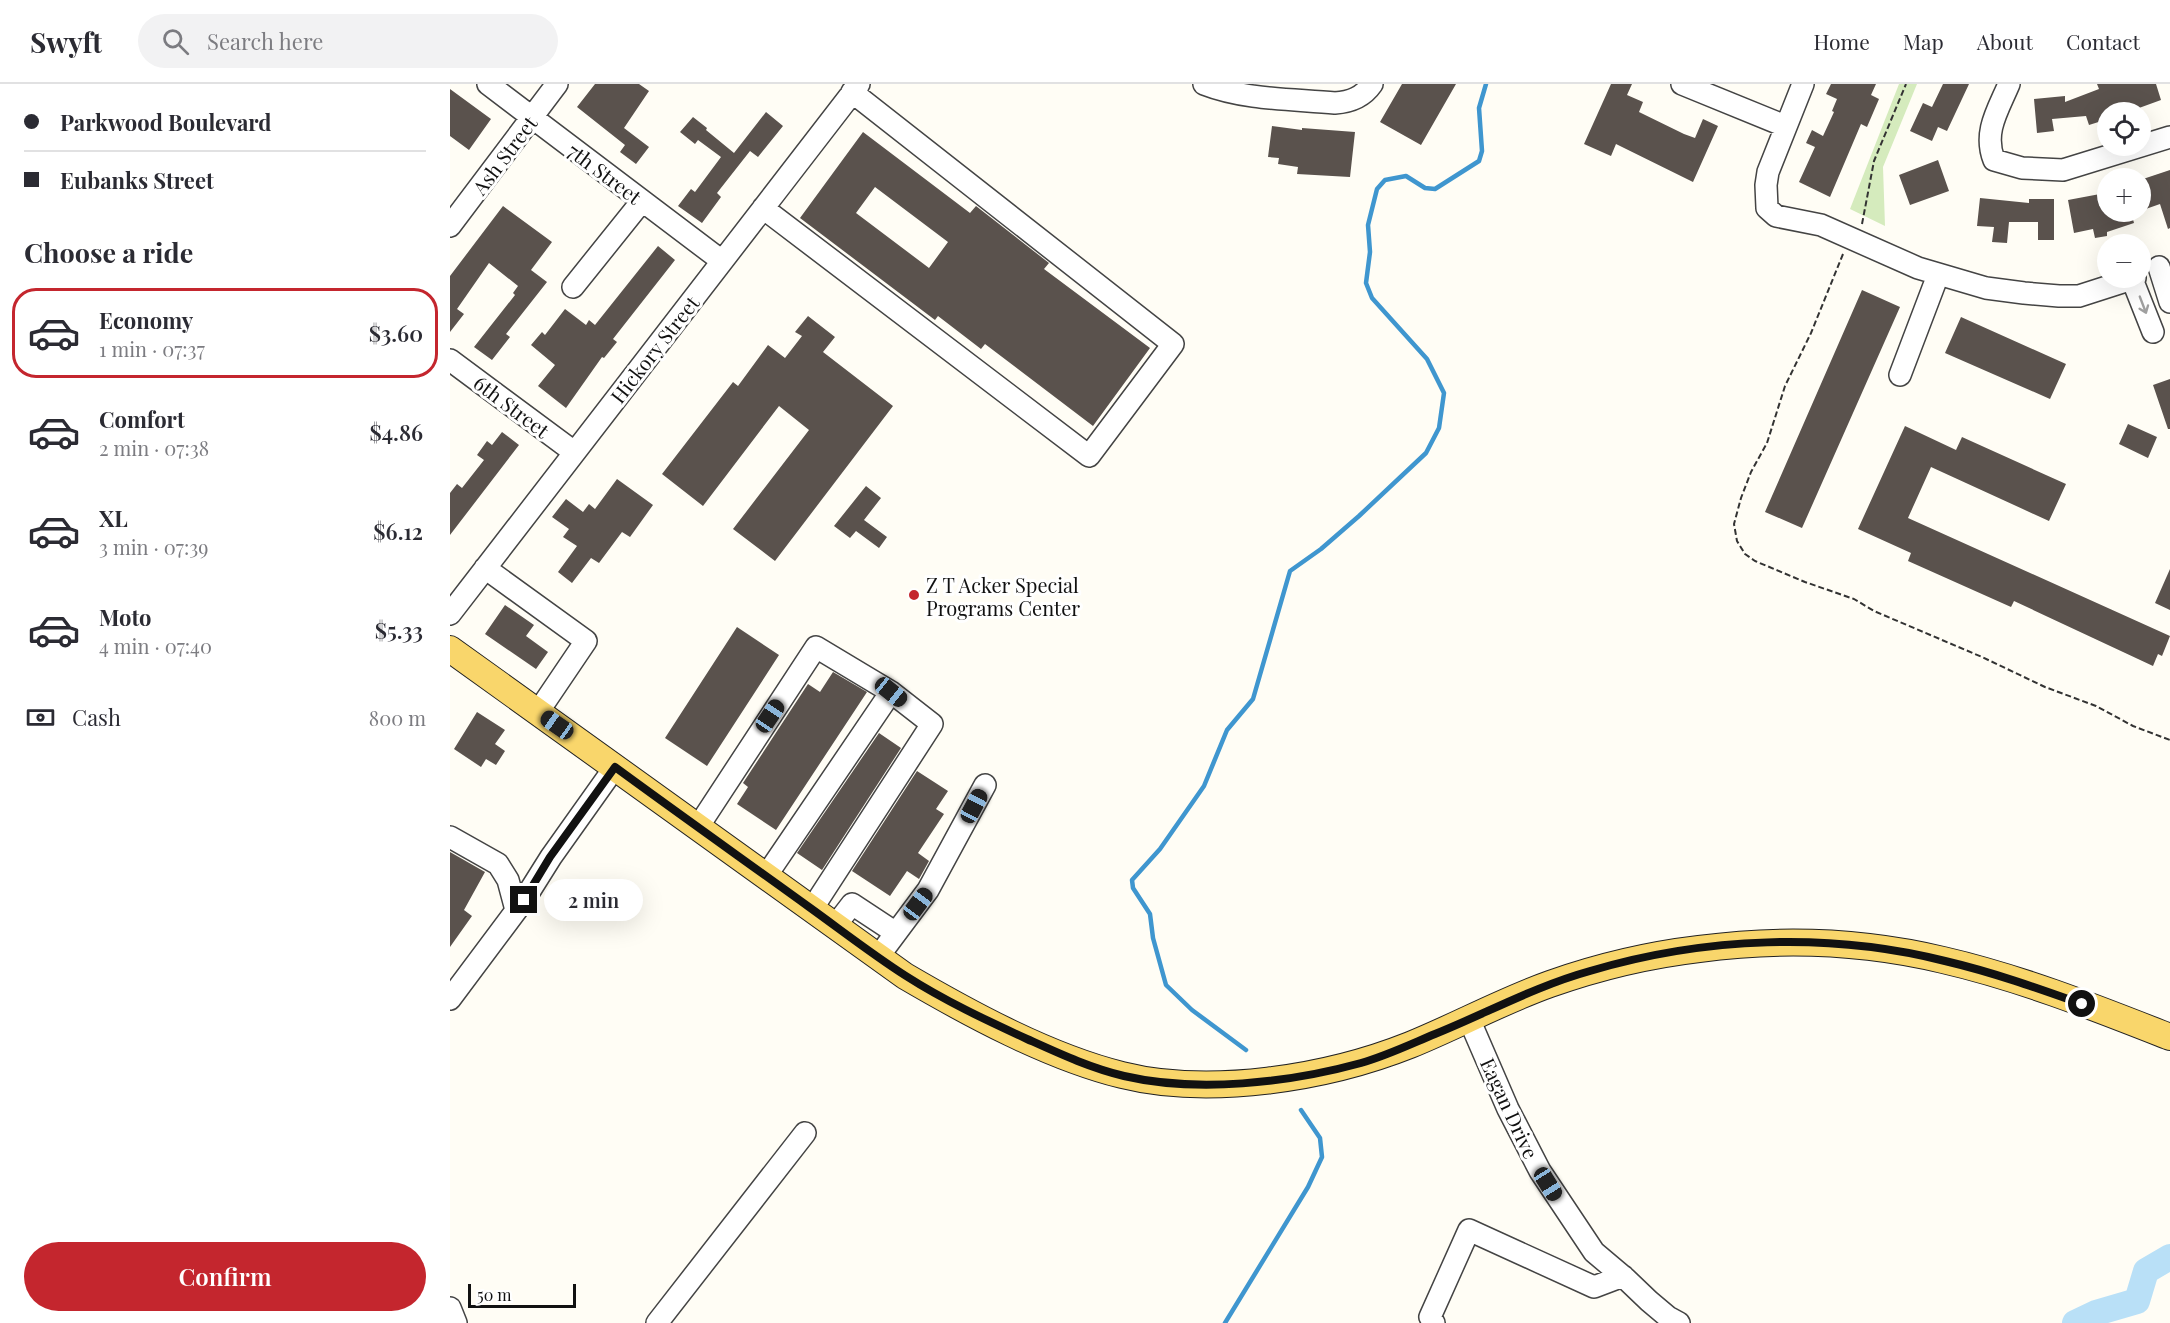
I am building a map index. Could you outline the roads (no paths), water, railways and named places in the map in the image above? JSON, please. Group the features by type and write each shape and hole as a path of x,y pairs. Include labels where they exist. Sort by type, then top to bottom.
{"main road":[{"path":"450,649 905,976 948,1001 1042,1046 1091,1066 1124,1076 1159,1082 1244,1083 1319,1073 1364,1062 1547,985 1590,971 1638,959 1742,944 1842,944 1908,953 1994,974 2100,1010 2170,1037"}],"street":[{"name":"7th Street","path":"488,84 722,261"},
{"name":"Ash Street","path":"450,226 557,84"},
{"path":"1204,84 1226,92 1335,104 1349,102 1360,97 1372,84"},
{"path":"1682,84 1785,126"},
{"path":"1803,84 1768,172 1767,208 1776,216 1821,225 1938,275 1986,288 2059,296 2079,296 2102,288"},
{"path":"2009,84 1991,126 1990,148 1995,160 2022,168 2063,170 2170,138"},
{"path":"763,208 1089,456 1173,344 855,88"},
{"name":"Hickory Street","path":"450,614 855,88"},
{"path":"573,287 642,201"},
{"path":"1900,375 1938,275"},
{"path":"2151,277 2170,302"},
{"path":"2149,288 2153,332"},
{"name":"6th Street","path":"450,360 574,452"},
{"path":"485,568 586,641 537,712"},
{"path":"698,827 816,647 891,692 932,724 812,909"},
{"path":"766,876 891,692"},
{"path":"450,998 516,910 550,857 615,767"},
{"path":"878,957 928,890 985,785"},
{"path":"450,837 498,864 508,880 516,910"},
{"path":"836,926 852,904 896,933"},
{"name":"Eagan Drive","path":"1469,1019 1508,1109 1540,1171 1594,1252 1668,1317 1679,1323"},
{"path":"657,1323 805,1133"},
{"path":"1434,1323 1430,1317 1469,1230 1594,1287 1623,1276"},
{"path":"450,1308 456,1323"}],"waterway":[{"path":"1246,1050 1192,1010 1166,985 1153,938 1150,914 1133,888 1132,880 1160,849 1204,786 1227,730 1253,699 1290,571 1321,549 1426,453 1439,428 1444,393 1427,359 1372,298 1366,283 1370,252 1368,225 1377,189 1385,180 1406,176 1425,188 1435,189 1479,161 1482,151 1479,108 1486,84"},
{"path":"1225,1323 1308,1187 1322,1157 1320,1138 1301,1110"},
{"path":"2075,1323 2096,1313 2137,1301 2146,1271 2170,1257"}],"place":[{"name":"Z T Acker Special Programs Center","path":"914,595"}]}
